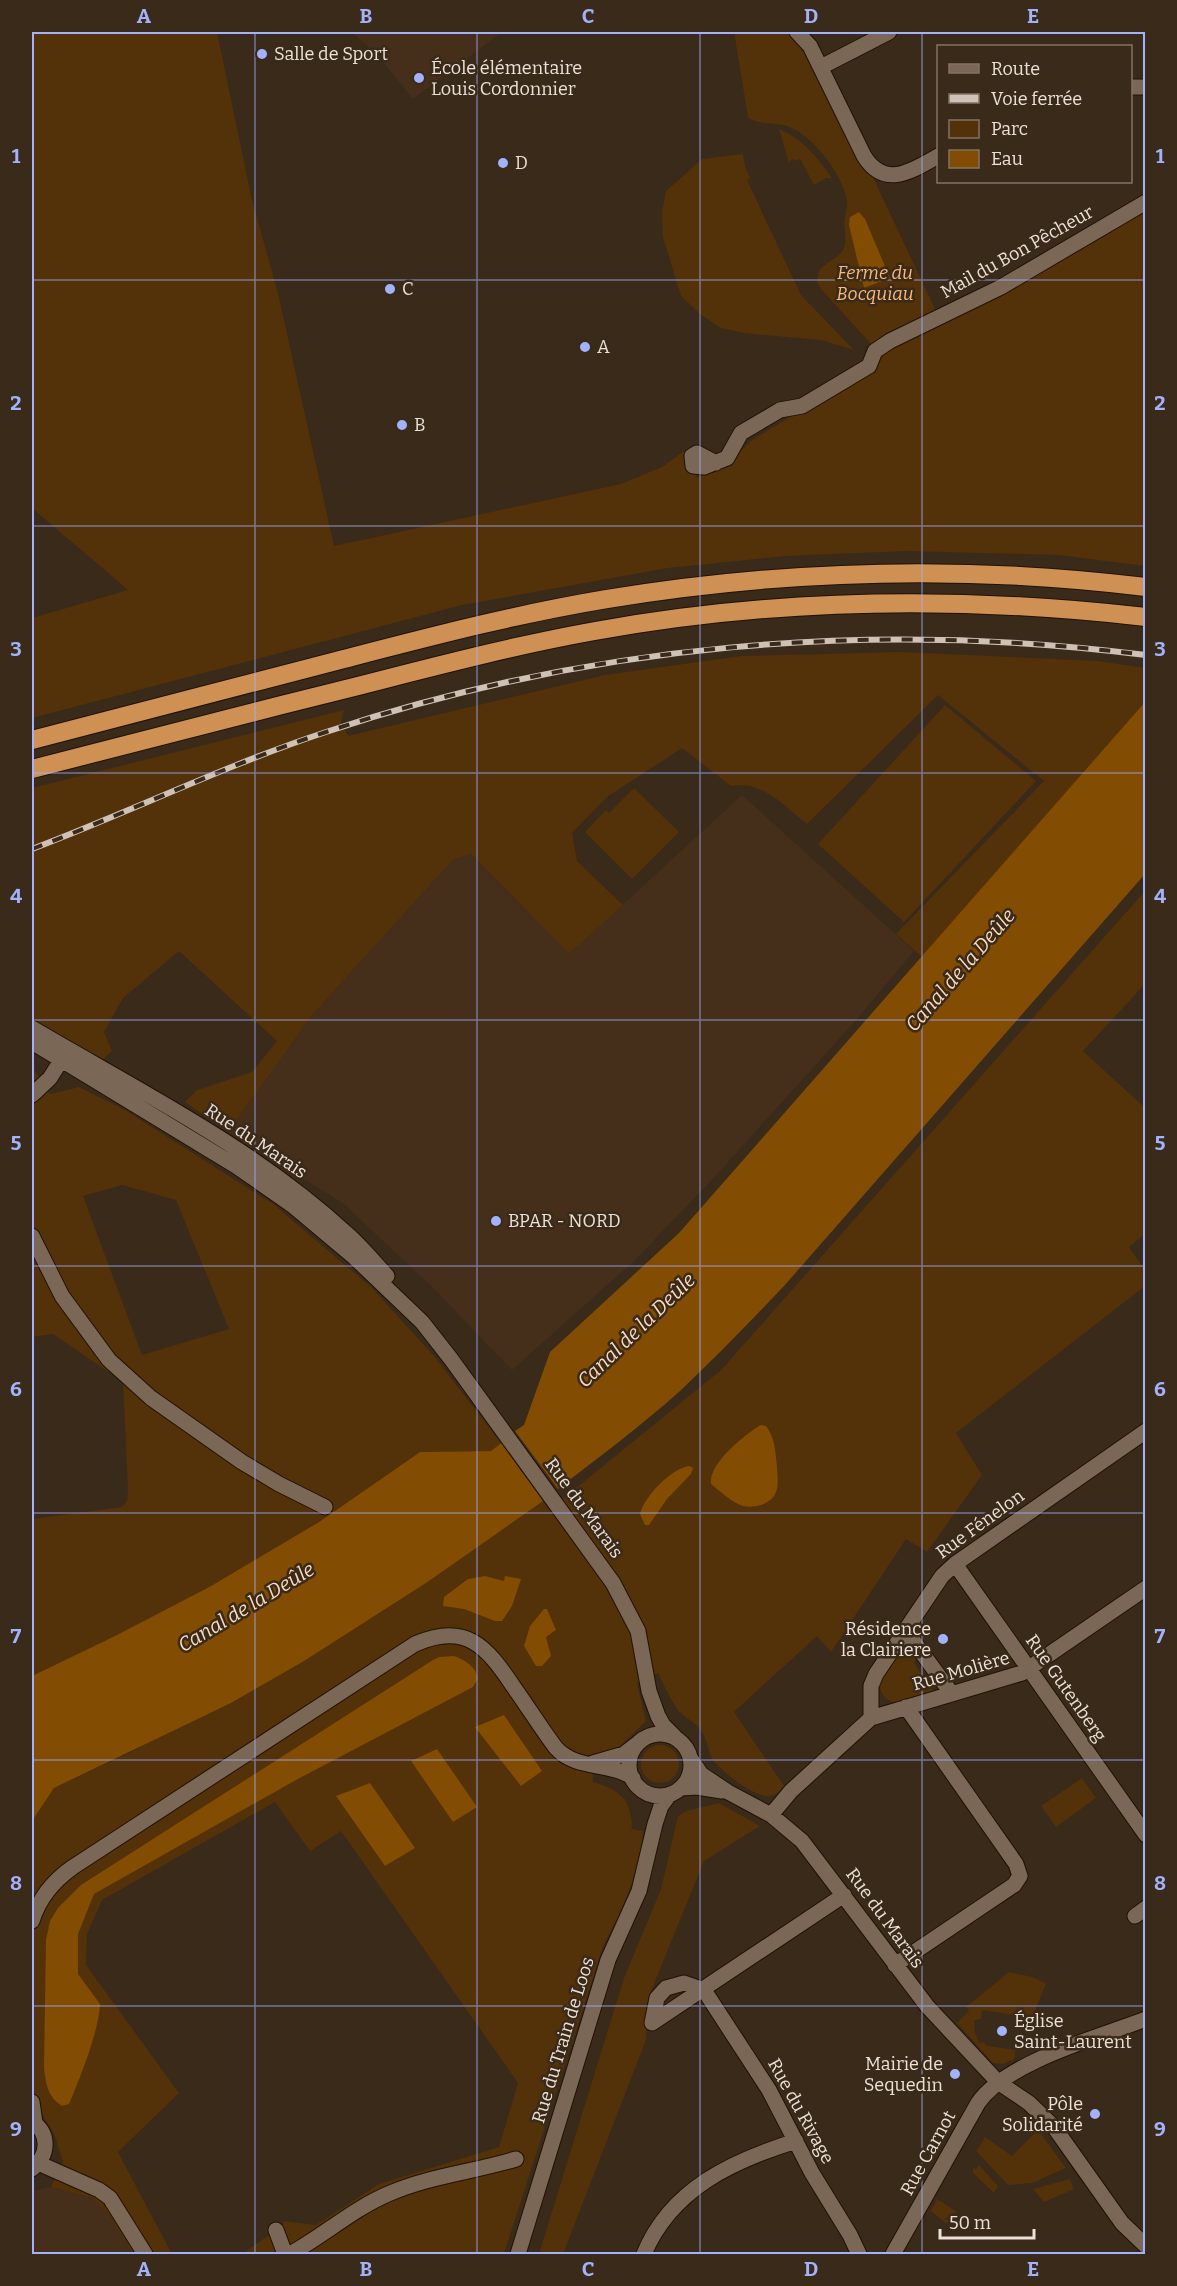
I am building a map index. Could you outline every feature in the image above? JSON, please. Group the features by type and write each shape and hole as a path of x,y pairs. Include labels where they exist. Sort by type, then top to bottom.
{"highway":[{"path":"32,740 477,625 607,599 786,578 870,574 985,575 1146,587"},
{"path":"32,769 495,651 647,623 778,608 894,603 1040,607 1146,617"}],"street":[{"path":"797,32 810,45 864,156 872,167 886,174 903,175 937,157"},
{"path":"821,68 889,32"},
{"name":"Mail du Bon Pêcheur","path":"716,463 729,456 741,433 780,410 802,406 869,366 875,351 890,341 1001,287 1146,202"},
{"path":"32,1028 65,1055"},
{"path":"32,1042 65,1055"},
{"path":"32,1095 50,1078 65,1055"},
{"name":"Rue du Marais","path":"65,1055 266,1186 325,1232 422,1322 608,1573 636,1624 649,1698 663,1725 675,1737"},
{"path":"32,1236 62,1296 109,1360 151,1398 242,1462 325,1507"},
{"name":"Rue Fénelon","path":"871,1718 873,1679 942,1576 955,1564 1146,1431"},
{"name":"Rue Gutenberg","path":"955,1564 1146,1835"},
{"name":"Rue Molière","path":"871,1718 1004,1680 1029,1670 1146,1588"},
{"path":"906,1630 952,1694"},
{"path":"32,1921 40,1900 50,1886 73,1867 415,1644 436,1636 462,1637 480,1645 488,1652 556,1748 572,1761 587,1765 621,1772 650,1794 675,1791 689,1777 691,1759 686,1746 675,1737 661,1733 640,1741 624,1754 587,1765"},
{"name":"Rue du Marais","path":"640,1741 649,1698"},
{"path":"895,1965 1014,1885 1020,1876 1016,1864 906,1707"},
{"path":"771,1815 790,1791 871,1718"},
{"path":"635,1782 629,1763 640,1741"},
{"name":"Rue du Marais","path":"691,1759 701,1774 728,1792 771,1815 802,1841 927,2006 998,2082 1029,2103 1054,2127 1122,2223 1146,2246"},
{"name":"Rue du Train de Loos","path":"635,1782 647,1806 650,1840"},
{"name":"Rue du Marais","path":"675,1791 706,1788 728,1792"},
{"name":"Rue du Train de Loos","path":"518,2254 608,1960 639,1891 658,1813 675,1791"},
{"name":"Rue du Rivage","path":"844,1895 705,1990 762,2078 812,2173 859,2254"},
{"name":"Rue Carnot","path":"896,2252 978,2103 988,2090 1028,2065 1146,2019"},
{"path":"32,2102 33,2122 41,2129 46,2147 35,2166 99,2190 110,2198 145,2254"},
{"path":"644,2254 661,2223 689,2192 740,2161 796,2141"},
{"path":"290,2254 386,2194 424,2180 489,2168 516,2159"},
{"path":"276,2230 285,2254"}],"shaded area":[{"name":"École élémentaire Louis Cordonnier","path":"352,32 502,32 413,99 380,58"},
{"path":"742,795 914,951 856,1020 708,1184 634,1261 512,1370 434,1289 344,1204 228,1132 314,1013 453,860 471,854 569,954"},
{"path":"51,2187 92,2198 110,2216 133,2254 32,2254 32,2191"}],"green space":[{"path":"32,32 217,32 252,200 278,293 334,546 621,484 662,467 687,449 697,478 728,463 752,440 874,366 883,348 1145,210 1145,566 1059,555 907,551 785,556 668,568 462,605 32,718 32,618 128,590 32,508"},
{"name":"Ferme du Bocquiau","path":"734,32 790,32 802,43 856,156 863,167 871,173 936,311 872,345 821,289 817,282 819,271 838,256 846,240 844,223 847,203 844,190 840,179 826,158 801,133 787,126 757,122 748,117"},
{"path":"779,129 809,149 832,178 826,178 814,185 800,159 794,161 793,159 789,163"},
{"path":"743,154 750,178 747,180 801,295 854,350 821,340 743,333 721,328 700,314 681,296 663,237 662,212 666,191 702,159"},
{"path":"901,652 1098,661 1145,668 1145,702 922,957 896,934 1044,781 938,695 807,824 762,790 742,785 731,786 682,748 607,797 572,833 577,861 623,905 569,954 471,854 453,860 314,1013 228,1132 185,1102 197,1090 252,1072 277,1041 179,951 123,998 104,1032 112,1051 98,1064 32,1024 32,788 344,710 341,722 348,736 605,675 741,656"},
{"path":"945,705 1036,781 904,922 818,844"},
{"path":"634,788 679,832 632,879 585,832 606,810 609,813"},
{"path":"1145,891 1145,984 1083,1051 1145,1108 1145,1234 1129,1247 1145,1270 1145,1286 956,1433 982,1475 927,1552 906,1539 831,1652 817,1636 734,1712 784,1786 778,1793 769,1796 755,1793 716,1763 702,1731 678,1710 658,1673 637,1683 646,1721 614,1752 592,1754 593,1782 610,1788 623,1797 630,1810 632,1829 643,1831 638,1862 623,1905 603,1946 504,2254 242,2254 282,2226 284,2221 316,2225 379,2184 499,2147 518,2083 341,1831 310,1851 275,1802 102,1900 87,1934 86,1965 179,2093 118,2152 172,2254 133,2254 110,2216 92,2198 51,2187 63,2161 54,2133 38,2108 32,2108 32,1821 54,1788 133,1751 429,1581 543,1501 549,1510 721,1370"},
{"path":"32,1067 50,1094 79,1087 125,1110 273,1204 371,1287 434,1356 501,1443 491,1451 420,1452 319,1522 211,1586 116,1636 32,1676 32,1519 122,1507 127,1501 128,1490 123,1382 53,1334 32,1337","holes":["122,1185 176,1200 229,1329 142,1355 83,1196"]},
{"path":"905,1646 918,1651 914,1663 934,1692 895,1703 883,1696 880,1682 901,1648"},
{"path":"660,1745 674,1750 679,1764 674,1778 660,1783 646,1778 641,1764 646,1750"},
{"path":"1082,1778 1096,1798 1056,1827 1041,1806"},
{"path":"719,1803 760,1826 704,1861 649,1996 646,2040 563,2254 539,2254 624,1978 661,1889 678,1816 686,1811"},
{"path":"1009,1972 1033,1977 1046,1984 1032,2018 982,2010 981,2019 974,2020 979,2043 984,2042 987,2046 1016,2050 1014,2059 1003,2064 993,2063 957,2023 969,2011 966,2007"},
{"path":"1038,2130 1066,2168 1032,2183 1008,2185 976,2151 985,2137 1012,2156"},
{"path":"979,2165 998,2186 994,2193 973,2173 973,2168 976,2169"},
{"path":"1070,2179 1074,2189 1044,2202 1033,2189"},
{"path":"937,2199 957,2212 947,2224 931,2211"}],"water":[{"path":"859,212 865,219 890,278 864,288 849,225 850,217"},
{"name":"Canal de la Deûle","path":"1145,702 1145,874 784,1286 680,1391 558,1489 515,1431 524,1425 550,1352 679,1233"},
{"path":"761,1425 766,1426 774,1444 777,1490 772,1498 761,1505 744,1506 731,1500 711,1484 712,1476 715,1468 729,1450"},
{"name":"Canal de la Deûle","path":"501,1443 543,1501 429,1581 304,1661 231,1703 54,1788 32,1821 32,1676 211,1586 319,1522 420,1452 491,1451"},
{"path":"690,1466 693,1468 691,1474 667,1499 649,1525 645,1525 640,1514 647,1499 667,1477"},
{"path":"485,1576 504,1581 505,1576 521,1579 512,1606 502,1621 495,1621 464,1609 443,1606 444,1597 468,1579"},
{"path":"544,1609 547,1609 556,1630 546,1637 551,1656 542,1666 536,1666 524,1646 530,1626"},
{"path":"454,1656 475,1670 478,1678 473,1687 296,1780 94,1894 78,1934 78,1974 100,2004 99,2015 88,2054 69,2104 62,2106 57,2102 48,2090 44,2068 46,1940 50,1921 58,1908 81,1885 433,1660 439,1657"},
{"path":"504,1715 542,1771 521,1786 475,1727"},
{"path":"437,1749 477,1807 453,1822 411,1761"},
{"path":"370,1783 415,1848 385,1866 336,1796"}],"railway":[{"path":"32,849 252,759 326,732 426,702 527,678 629,660 732,647 835,641 939,640 1042,645 1146,655"}],"place":[{"name":"Salle de Sport","path":"262,54"},
{"name":"École élémentaire Louis Cordonnier","path":"419,78"},
{"name":"D","path":"503,163"},
{"name":"C","path":"390,289"},
{"name":"A","path":"585,347"},
{"name":"B","path":"402,425"},
{"name":"BPAR - NORD","path":"496,1221"},
{"name":"Résidence la Clairiere","path":"943,1639"},
{"name":"Église Saint-Laurent","path":"1002,2031"},
{"name":"Mairie de Sequedin","path":"955,2074"},
{"name":"Pôle Solidarité","path":"1095,2114"}]}
